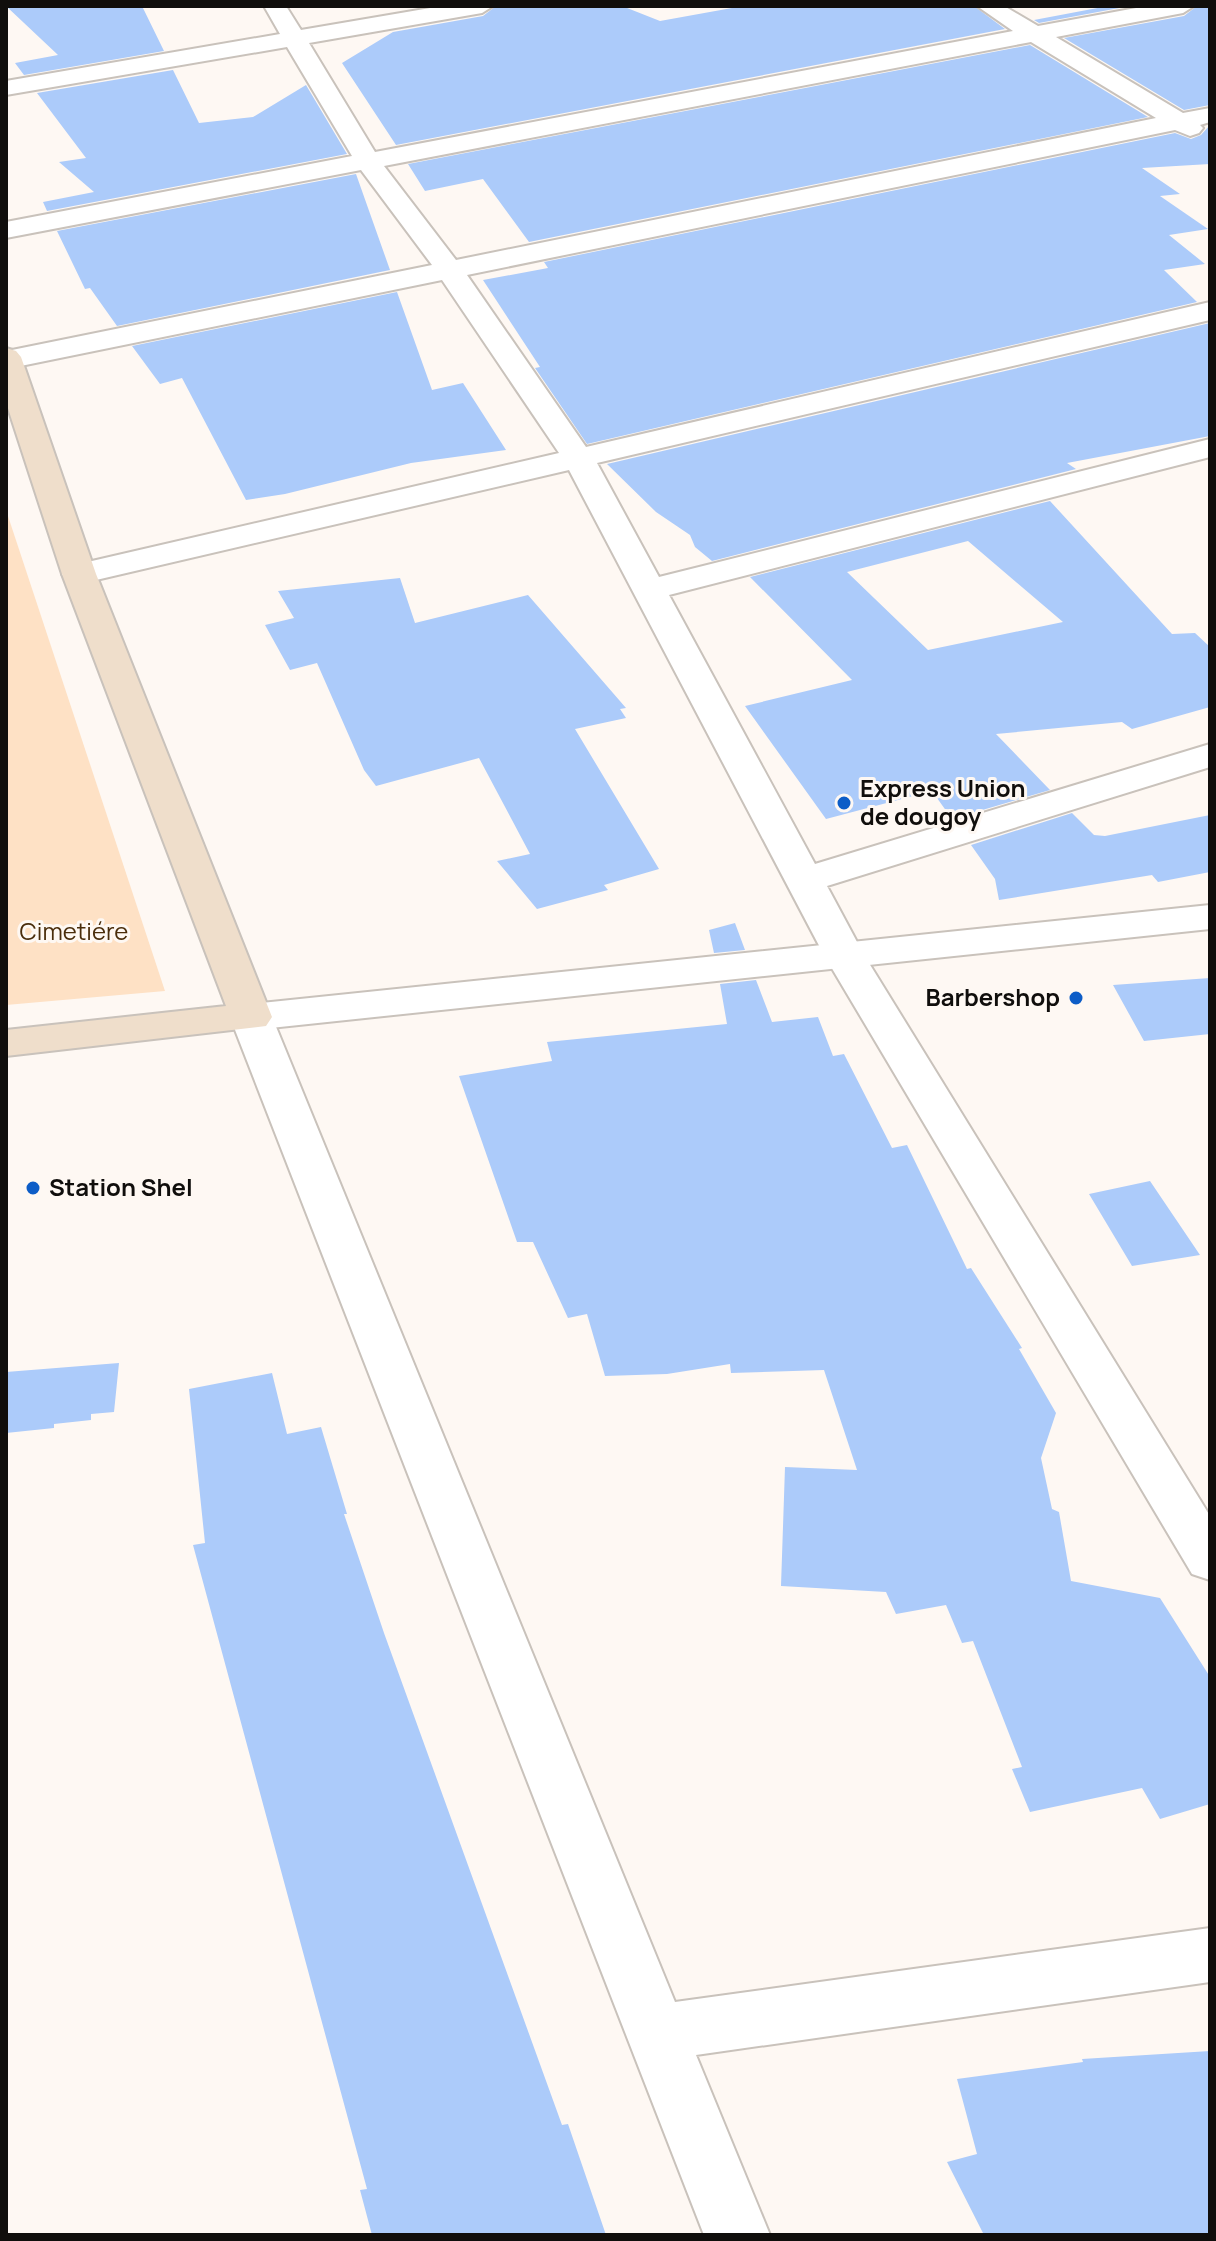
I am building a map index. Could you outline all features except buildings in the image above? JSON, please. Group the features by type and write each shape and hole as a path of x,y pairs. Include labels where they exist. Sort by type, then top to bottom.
{"main road":[{"path":"6,358 79,574 251,1017 6,1043"}],"street":[{"path":"275,6 368,162 451,272 579,459 844,955 1210,1560"},
{"path":"6,88 482,6"},
{"path":"988,6 1210,139"},
{"path":"6,230 1183,6"},
{"path":"6,358 451,272 1210,115"},
{"path":"79,574 1210,311"},
{"path":"650,590 1210,448"},
{"path":"802,881 1210,755"},
{"path":"737,2235 251,1017 1210,917"},
{"path":"656,2033 1210,1955"}],"green space":[{"name":"Cimetiére","path":"6,510 165,991 6,1005"}],"place":[{"name":"Express Union de dougoy","path":"844,803"},
{"name":"Barbershop","path":"1076,998"},
{"name":"Station Shel","path":"33,1188"}]}
